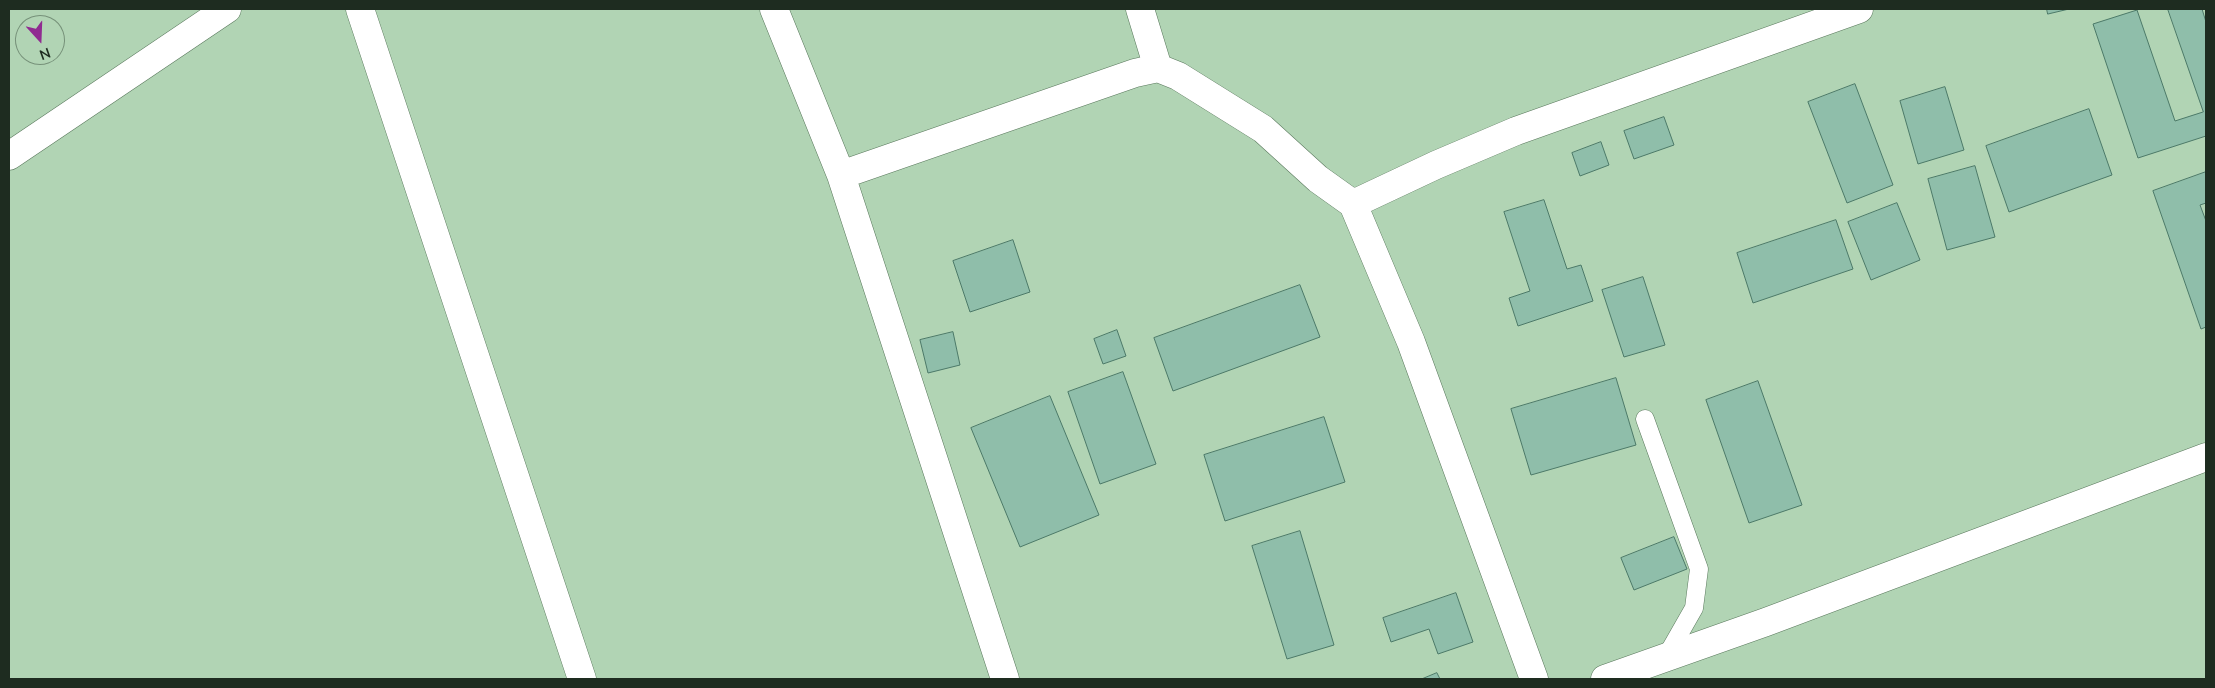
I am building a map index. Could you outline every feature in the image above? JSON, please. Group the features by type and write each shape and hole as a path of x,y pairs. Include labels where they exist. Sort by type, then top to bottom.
{"street":[{"path":"9,156 227,9"},
{"path":"360,9 442,262 582,679"},
{"path":"774,9 841,175 1005,679"},
{"path":"1140,9 1158,68"},
{"path":"1353,204 1436,165 1516,131 1859,9"},
{"path":"841,175 1134,73 1158,68 1178,76 1263,129 1318,179 1353,204 1411,342 1534,679"},
{"path":"1605,679 2206,457"}],"lane":[{"path":"1645,419 1698,569 1694,608 1666,657"}],"building":[{"path":"2047,9 2069,9 2048,14"},
{"path":"2168,9 2202,9 2206,22 2206,136 2138,158 2093,24 2137,10 2175,121 2203,112"},
{"path":"1855,84 1893,185 1847,203 1808,102"},
{"path":"1945,87 1964,150 1918,164 1900,101"},
{"path":"2089,109 2112,175 2009,212 1986,146"},
{"path":"1664,117 1674,145 1634,159 1624,131"},
{"path":"1601,142 1609,165 1580,176 1572,153"},
{"path":"1975,166 1995,237 1947,250 1928,179"},
{"path":"2206,172 2206,203 2200,205 2206,221 2206,327 2201,329 2153,191"},
{"path":"1544,200 1567,269 1581,265 1593,301 1518,326 1509,298 1530,291 1504,212"},
{"path":"1897,203 1920,260 1871,280 1848,222"},
{"path":"1836,220 1853,269 1753,303 1737,253"},
{"path":"1013,240 1030,292 970,312 953,261"},
{"path":"1643,277 1665,345 1624,357 1602,290"},
{"path":"1300,285 1320,337 1173,391 1154,338"},
{"path":"1117,330 1126,356 1103,364 1094,339"},
{"path":"953,332 960,365 928,373 920,340"},
{"path":"1123,372 1156,464 1100,484 1068,392"},
{"path":"1616,378 1636,445 1531,475 1511,409"},
{"path":"1758,381 1802,505 1749,523 1706,400"},
{"path":"1050,396 1099,515 1020,547 971,428"},
{"path":"1324,417 1345,482 1225,521 1204,455"},
{"path":"1300,531 1334,645 1287,659 1252,546"},
{"path":"1674,537 1687,569 1634,590 1621,558"},
{"path":"1456,593 1473,642 1438,654 1429,629 1391,642 1383,618"},
{"path":"1437,673 1440,679 1422,679"}]}
